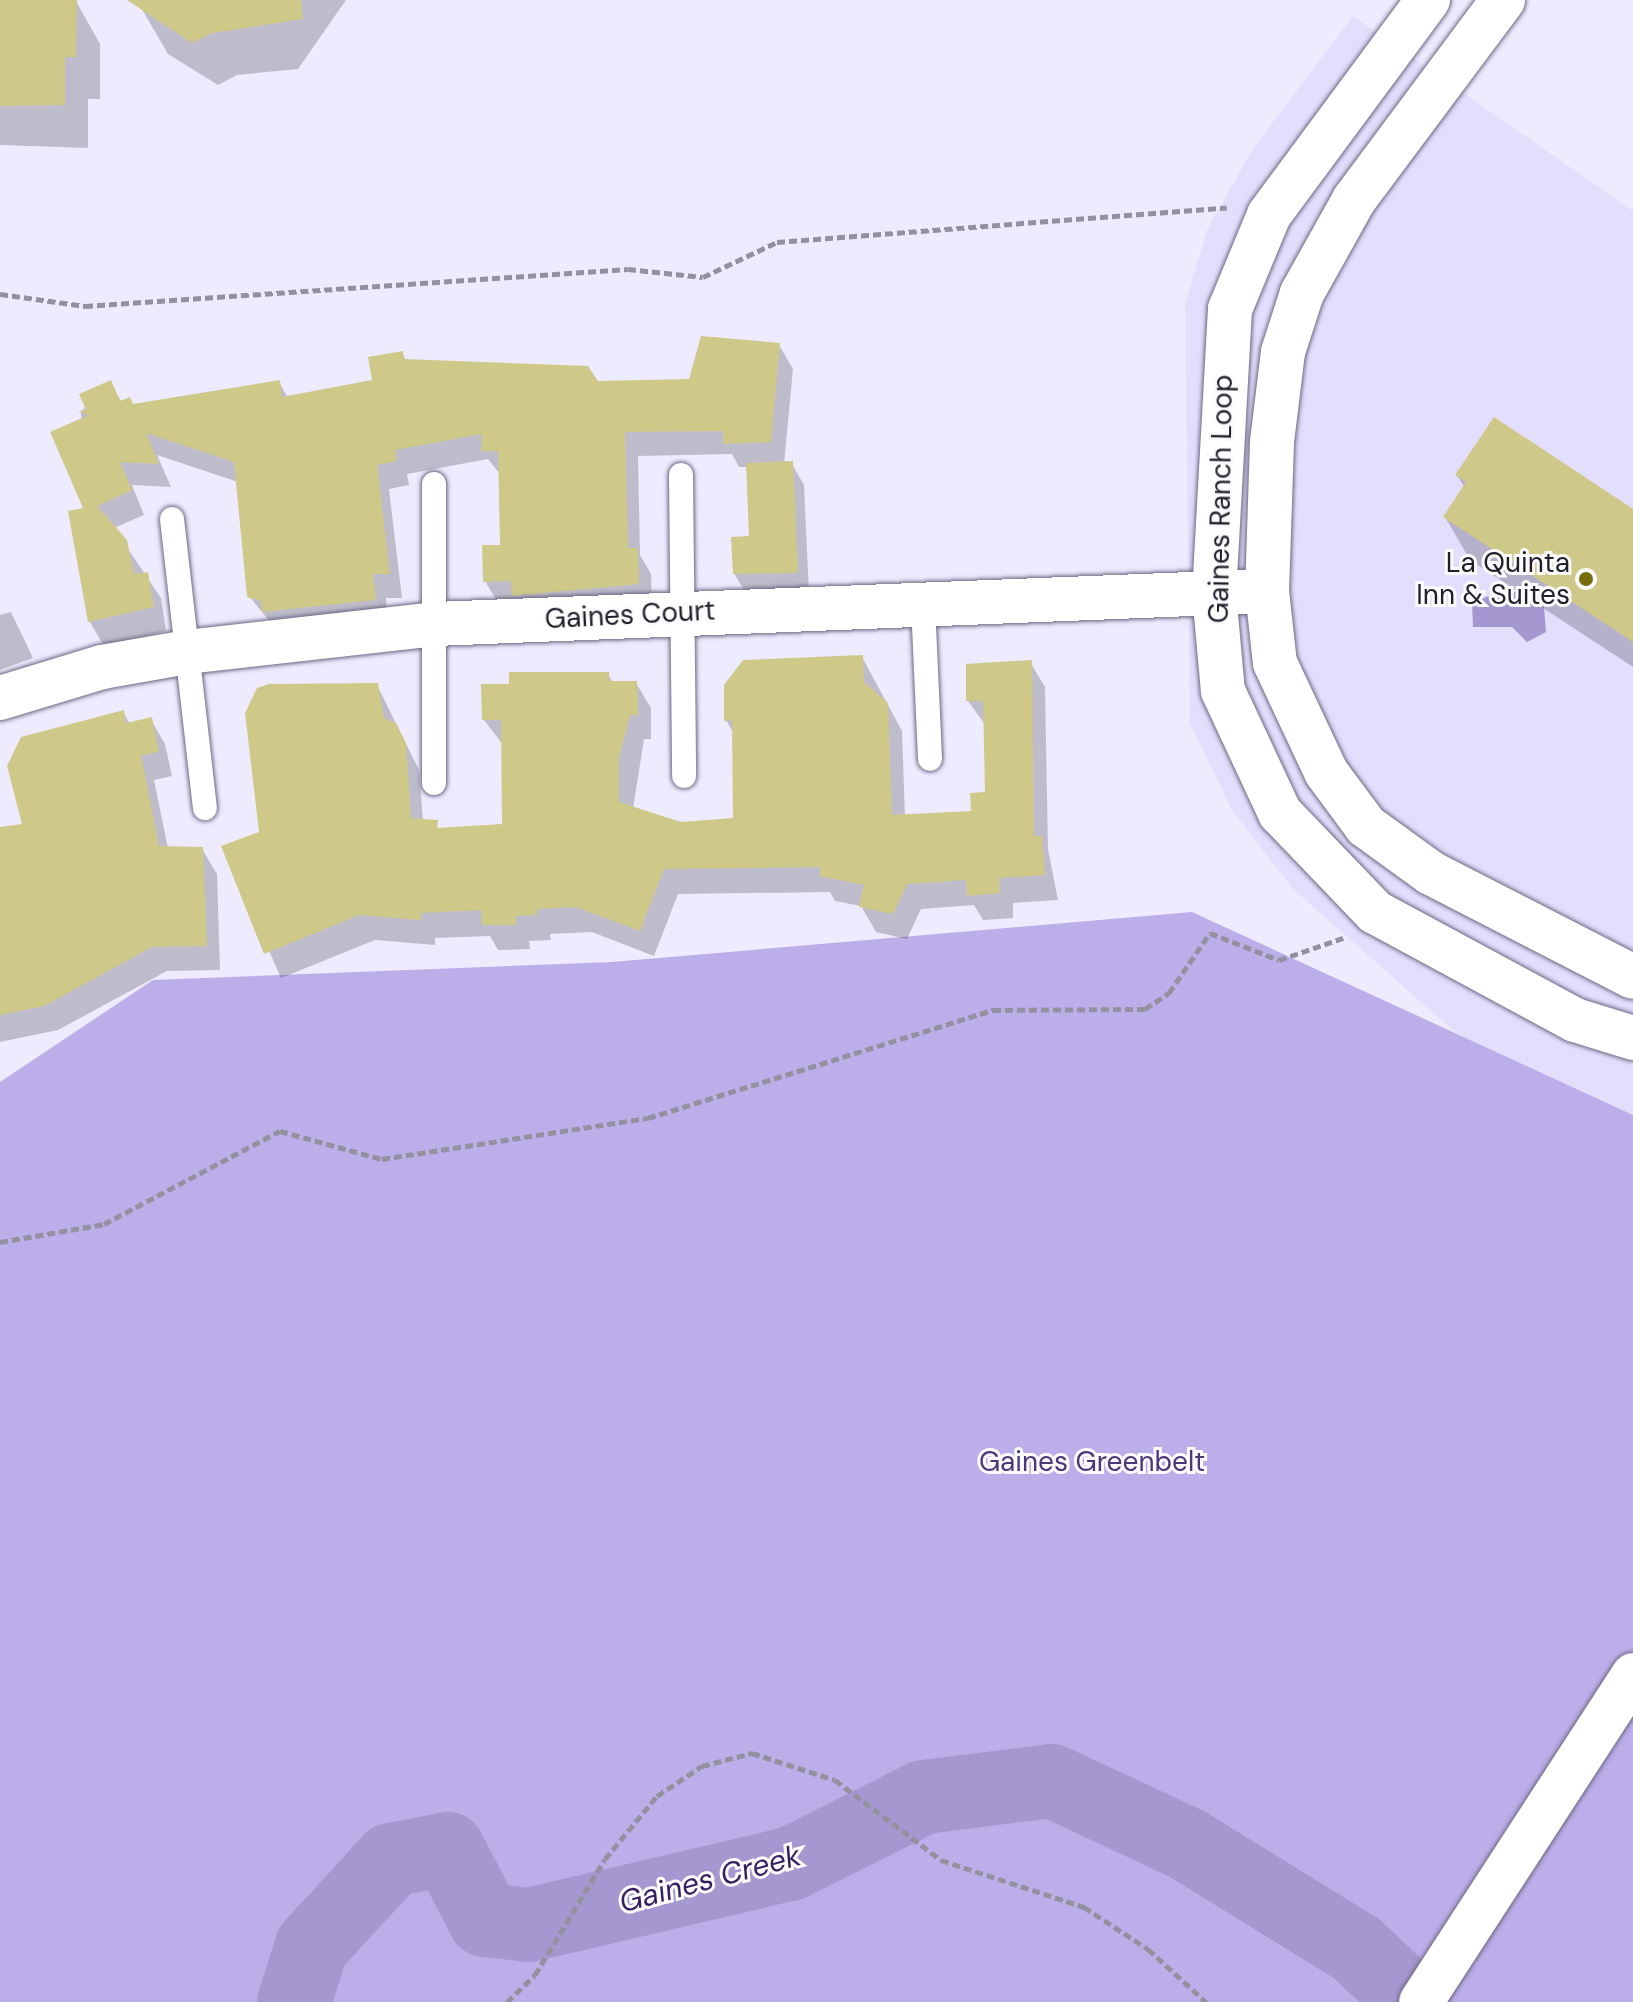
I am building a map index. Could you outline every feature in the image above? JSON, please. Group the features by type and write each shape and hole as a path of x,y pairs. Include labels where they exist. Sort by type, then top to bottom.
{"street":[{"name":"Gaines Ranch Loop","path":"1428,0 1269,215 1230,309 1214,593 1223,691 1252,763 1280,813 1375,912 1575,1020 1633,1038"},
{"name":"Gaines Ranch Loop","path":"1503,0 1354,200 1302,293 1279,382 1267,591 1275,663 1295,715 1366,826 1431,873 1633,977"},
{"name":"Gaines Court","path":"0,698 102,667 187,652 435,624 1267,591"},
{"path":"1421,2002 1633,1675"}],"lane":[{"path":"681,475 684,776"},
{"path":"434,484 434,783"},
{"path":"172,519 205,808"},
{"path":"923,604 930,759"}],"path":[{"path":"0,294 85,306 628,269 703,277 777,242 1207,203 1269,215"},
{"path":"0,1242 104,1224 280,1131 382,1159 648,1118 993,1010 1145,1009 1169,993 1210,933 1279,960 1344,938 1375,912"},
{"path":"507,2002 535,1975 605,1859 657,1796 702,1766 752,1753 835,1780 941,1860 1084,1907 1148,1949 1206,2002"}],"shaded area":[{"path":"1353,16 1633,211 1633,1115 1457,1034 1293,889 1232,810 1190,724 1185,304 1207,230 1254,147"},
{"path":"1507,588 1544,607 1546,632 1527,642 1512,627 1473,627 1472,603"}],"green space":[{"name":"Gaines Greenbelt","path":"1192,912 1633,1115 1633,2002 0,2002 0,1082 153,980 612,962"}],"building":[{"path":"0,0 77,0 76,57 65,57 65,105 0,106"},
{"path":"127,0 301,0 303,19 212,33 192,43"},
{"path":"701,336 780,343 771,442 723,444 723,431 625,432 628,548 638,548 639,584 512,596 511,581 483,582 482,545 500,545 498,451 481,451 482,434 395,450 397,461 377,465 390,574 373,574 376,600 262,612 261,601 247,597 234,462 146,433 159,464 120,462 132,490 97,506 127,540 134,574 148,572 154,607 88,622 68,511 83,508 50,432 89,415 78,411 86,410 79,394 111,380 120,401 130,397 133,404 280,380 282,397 372,380 368,357 403,351 404,359 588,366 598,381 689,379"},
{"name":"La Quinta Inn & Suites","path":"1494,417 1633,509 1633,642 1443,517 1466,482 1455,475"},
{"path":"793,461 798,573 733,574 731,537 749,536 746,463"},
{"path":"863,655 864,682 888,703 892,815 971,811 970,793 985,792 983,701 966,701 966,664 1032,660 1034,836 1042,836 1045,875 999,878 1000,893 967,896 966,880 907,884 893,914 859,907 864,885 819,876 821,867 664,869 640,931 576,907 537,909 537,915 516,916 516,925 482,925 481,910 421,913 421,920 359,915 264,954 221,846 259,832 245,713 257,688 269,684 378,683 384,718 396,723 406,743 411,818 438,820 437,828 502,824 501,720 482,720 481,684 509,684 509,672 609,672 609,681 637,681 638,715 630,715 619,757 619,802 681,822 733,818 732,720 724,721 724,685 743,660"},
{"path":"124,710 126,723 152,717 159,752 141,755 159,846 203,847 207,946 152,947 44,1006 0,1015 0,827 22,824 7,766 21,737"}],"waterway":[{"name":"Gaines Creek","path":"294,2002 312,1946 391,1860 448,1849 485,1920 529,1925 790,1864 924,1797 1052,1781 1187,1844 1357,1949 1413,2002"}],"place":[{"name":"La Quinta Inn & Suites","path":"1586,579"}]}
